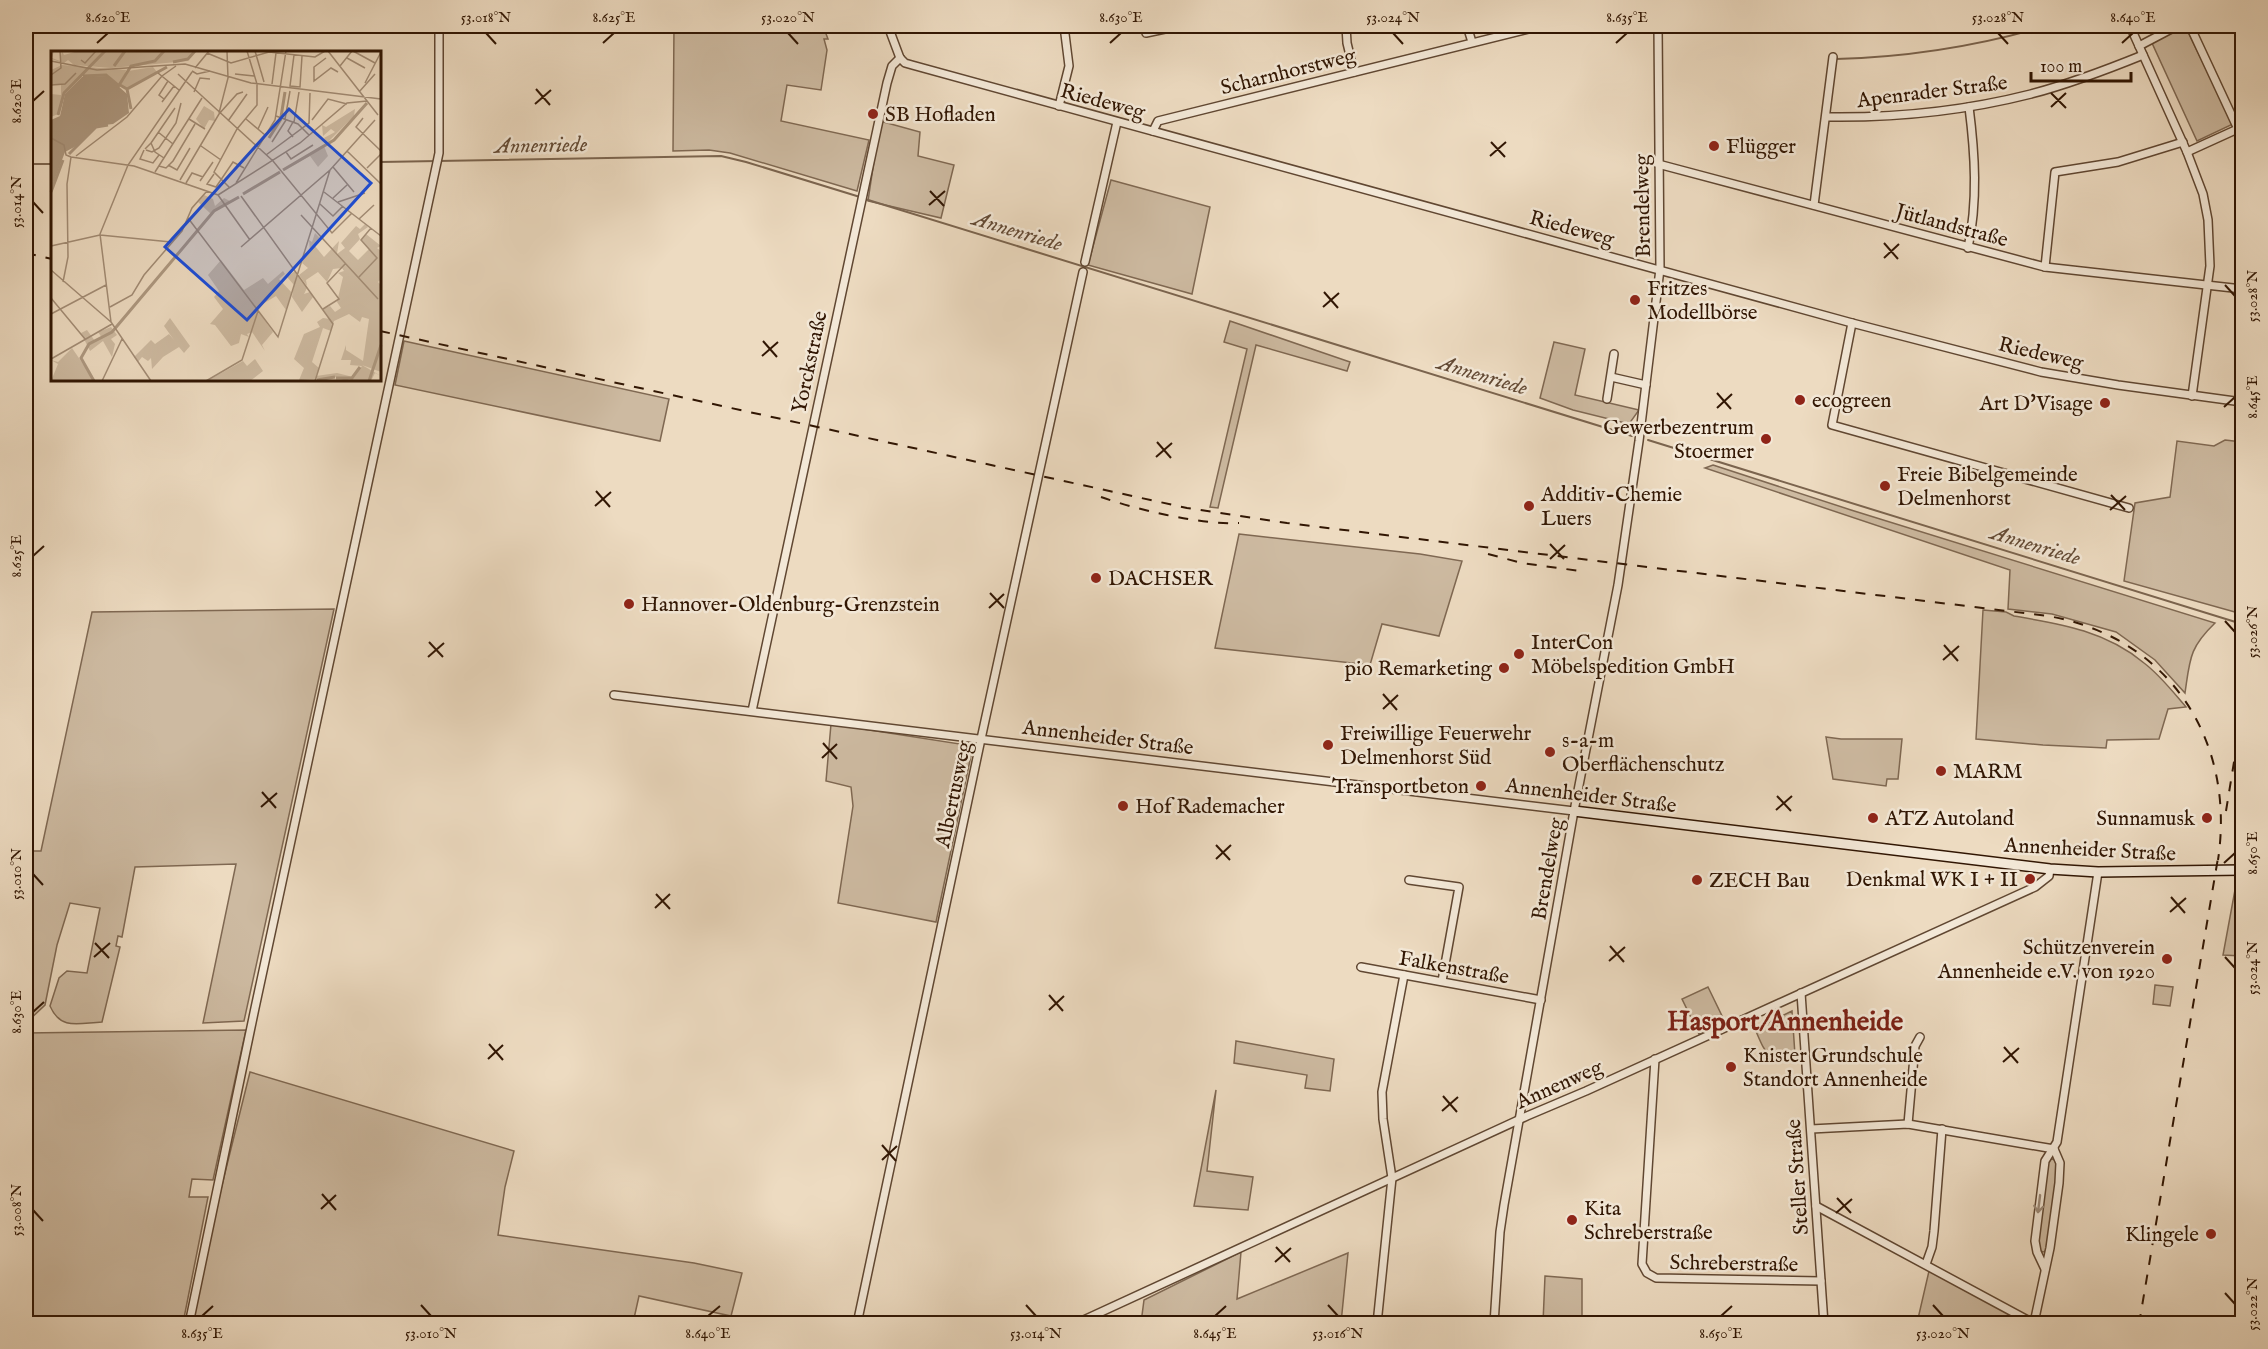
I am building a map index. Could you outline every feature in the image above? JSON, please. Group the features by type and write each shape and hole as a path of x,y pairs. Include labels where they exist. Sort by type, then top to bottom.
{"street":[{"path":"26,27 56,26"},
{"path":"177,26 285,26"},
{"path":"189,1323 439,153 440,26"},
{"path":"888,26 900,58"},
{"path":"1059,106 1069,66 1064,26"},
{"path":"1146,33 1179,26"},
{"path":"1346,26 1347,43 1354,72"},
{"path":"1467,26 1472,42"},
{"name":"Scharnhorstweg","path":"1153,131 1158,121 1472,42 1517,28 1541,26"},
{"name":"Brendelweg","path":"1494,1323 1500,1232 1574,811 1618,585 1646,385 1660,269 1658,26"},
{"path":"2130,26 2187,152 2203,194 2208,220 2210,266 2192,396"},
{"path":"2139,46 2177,26"},
{"path":"2187,152 2240,128 2190,26"},
{"name":"Apenrader Straße","path":"1827,117 1883,118 1970,107 2031,94 2092,75 2143,55"},
{"path":"1814,205 1833,57"},
{"name":"Riedeweg","path":"900,58 905,63 1117,122 1852,323 2041,372 2242,402"},
{"name":"Yorckstraße","path":"752,711 861,197 887,83 892,66 900,58"},
{"path":"1968,248 1974,204 1974,147 1970,107"},
{"path":"1085,262 1117,122"},
{"path":"2045,267 2055,172 2118,162 2182,142"},
{"name":"Jütlandstraße","path":"1658,164 2045,267 2242,289"},
{"name":"Albertusweg","path":"857,1323 1083,272"},
{"path":"1852,323 1832,425 2129,508"},
{"path":"1607,399 1614,354"},
{"path":"1611,377 1646,385"},
{"name":"Annenheider Straße","path":"614,695 2050,869 2098,872 2242,870"},
{"name":"Annenweg","path":"1075,1323 2035,887 2049,876 2050,869"},
{"path":"2045,1269 2037,1252 2035,1241 2045,1161 2057,1142 2098,872"},
{"path":"1408,880 1460,887 1442,981"},
{"name":"Falkenstraße","path":"1361,967 1541,1000"},
{"path":"1377,1323 1392,1178 1383,1119 1382,1092 1404,975"},
{"name":"Steller Straße","path":"1801,993 1824,1323"},
{"path":"1908,1124 1915,1046 1920,1036"},
{"name":"Schreberstraße","path":"1655,1059 1642,1264 1647,1273 1656,1278 1821,1281"},
{"path":"1811,1129 1908,1124 2054,1149"},
{"path":"1926,1264 1932,1247 1934,1231 1942,1129"},
{"path":"1816,1206 2035,1323 2059,1183 2060,1162 2054,1149"}],"shaded area":[{"path":"674,26 823,26 828,39 824,39 827,50 821,90 787,85 781,121 869,140 857,191 730,153 709,150 673,151"},
{"path":"2185,26 2233,124 2197,141 2152,43"},
{"path":"880,121 920,132 918,156 954,165 941,218 868,201"},
{"path":"1111,180 1210,207 1192,294 1088,265"},
{"path":"1230,321 1350,362 1347,371 1256,345 1218,508 1210,507 1247,349 1224,342"},
{"path":"404,341 669,399 660,441 395,385"},
{"path":"1554,342 1585,349 1575,395 1639,410 1629,424 1573,410 1540,398"},
{"path":"2225,440 2242,442 2242,614 2124,581 2135,503 2170,497 2177,441 2214,446"},
{"path":"1713,465 2215,623 2195,647 2185,693 2155,660 2116,632 2052,614 2008,609 2010,570 1705,468"},
{"path":"1239,534 1420,554 1462,561 1439,636 1382,624 1370,665 1215,648"},
{"path":"334,609 244,1021 203,1023 236,864 135,867 122,937 118,936 116,946 120,947 102,1022 72,1024 65,1022 54,1014 50,1006 59,978 67,971 87,973 100,908 70,903 57,945 45,1005 26,1023 26,851 41,851 92,612"},
{"path":"1983,610 2006,612 2014,616 2082,630 2114,643 2150,668 2186,707 2168,709 2159,739 2107,740 2106,748 1976,739"},
{"path":"831,724 973,746 936,922 838,903 853,806 851,787 826,781"},
{"path":"1826,737 1902,739 1898,779 1887,779 1886,786 1833,779"},
{"path":"2237,879 2242,879 2242,956 2223,955"},
{"path":"2155,985 2173,987 2170,1006 2153,1004"},
{"path":"1708,987 1725,1022 1699,1034 1682,999"},
{"path":"1792,1011 1795,1055 1786,1058 1773,1057 1765,1050 1755,1029"},
{"path":"246,1030 213,1180 192,1179 189,1197 208,1197 183,1323 26,1323 26,1033"},
{"path":"1236,1041 1334,1059 1330,1091 1305,1088 1307,1075 1234,1063"},
{"path":"250,1072 514,1151 505,1187 498,1235 694,1263 742,1273 731,1316 639,1296 633,1323 192,1324 221,1189"},
{"path":"1216,1090 1207,1171 1253,1177 1248,1210 1194,1206"},
{"path":"2049,1158 2055,1160 2056,1164 2056,1190 2047,1249 2044,1252 2040,1251 2037,1238"},
{"path":"1241,1252 1237,1299 1348,1253 1341,1323 1141,1323 1144,1300"},
{"path":"1929,1271 2027,1323 1917,1323"},
{"path":"1545,1276 1582,1279 1582,1323 1543,1323"}],"waterway":[{"path":"1836,59 1890,56 1942,49 2046,26"},
{"name":"Annenriede","path":"381,162 721,156 860,197"},
{"name":"Annenriede","path":"26,164 51,164"},
{"name":"Annenriede","path":"865,199 1632,436"},
{"name":"Annenriede","path":"1648,440 2242,624"}],"railway":[{"path":"26,253 51,259"},
{"path":"381,331 1187,508 1287,523 2048,616 2091,628 2128,646 2160,671 2185,701 2204,736 2216,774 2221,816 2218,860"},
{"path":"1101,497 1170,516 1207,522 1239,523"},
{"path":"1488,554 1522,563 1580,571"},
{"path":"2226,811 2242,713"},
{"path":"2139,1324 2219,852"}],"place":[{"name":"SB Hofladen","path":"873,114"},
{"name":"Flügger","path":"1714,146"},
{"name":"Fritzes Modellbörse","path":"1635,300"},
{"name":"ecogreen","path":"1800,400"},
{"name":"Art D'Visage","path":"2105,403"},
{"name":"Gewerbezentrum Stoermer","path":"1766,439"},
{"name":"Freie Bibelgemeinde Delmenhorst","path":"1885,486"},
{"name":"Additiv-Chemie Luers","path":"1529,506"},
{"name":"DACHSER","path":"1096,578"},
{"name":"Hannover-Oldenburg-Grenzstein","path":"629,604"},
{"name":"InterCon Möbelspedition GmbH","path":"1519,654"},
{"name":"pio Remarketing","path":"1504,668"},
{"name":"Freiwillige Feuerwehr Delmenhorst Süd","path":"1328,745"},
{"name":"s-a-m Oberflächenschutz","path":"1550,752"},
{"name":"MARM","path":"1941,771"},
{"name":"Transportbeton","path":"1481,786"},
{"name":"Hof Rademacher","path":"1123,806"},
{"name":"ATZ Autoland","path":"1873,818"},
{"name":"Sunnamusk","path":"2207,818"},
{"name":"Denkmal WK I + II","path":"2030,879"},
{"name":"ZECH Bau","path":"1697,880"},
{"name":"Schützenverein Annenheide e.V. von 1920","path":"2167,959"},
{"name":"Knister Grundschule Standort Annenheide","path":"1731,1067"},
{"name":"Kita Schreberstraße","path":"1572,1220"},
{"name":"Klingele","path":"2211,1234"}],"district":[{"name":"Hasport/Annenheide","path":"1785,1021"}]}
